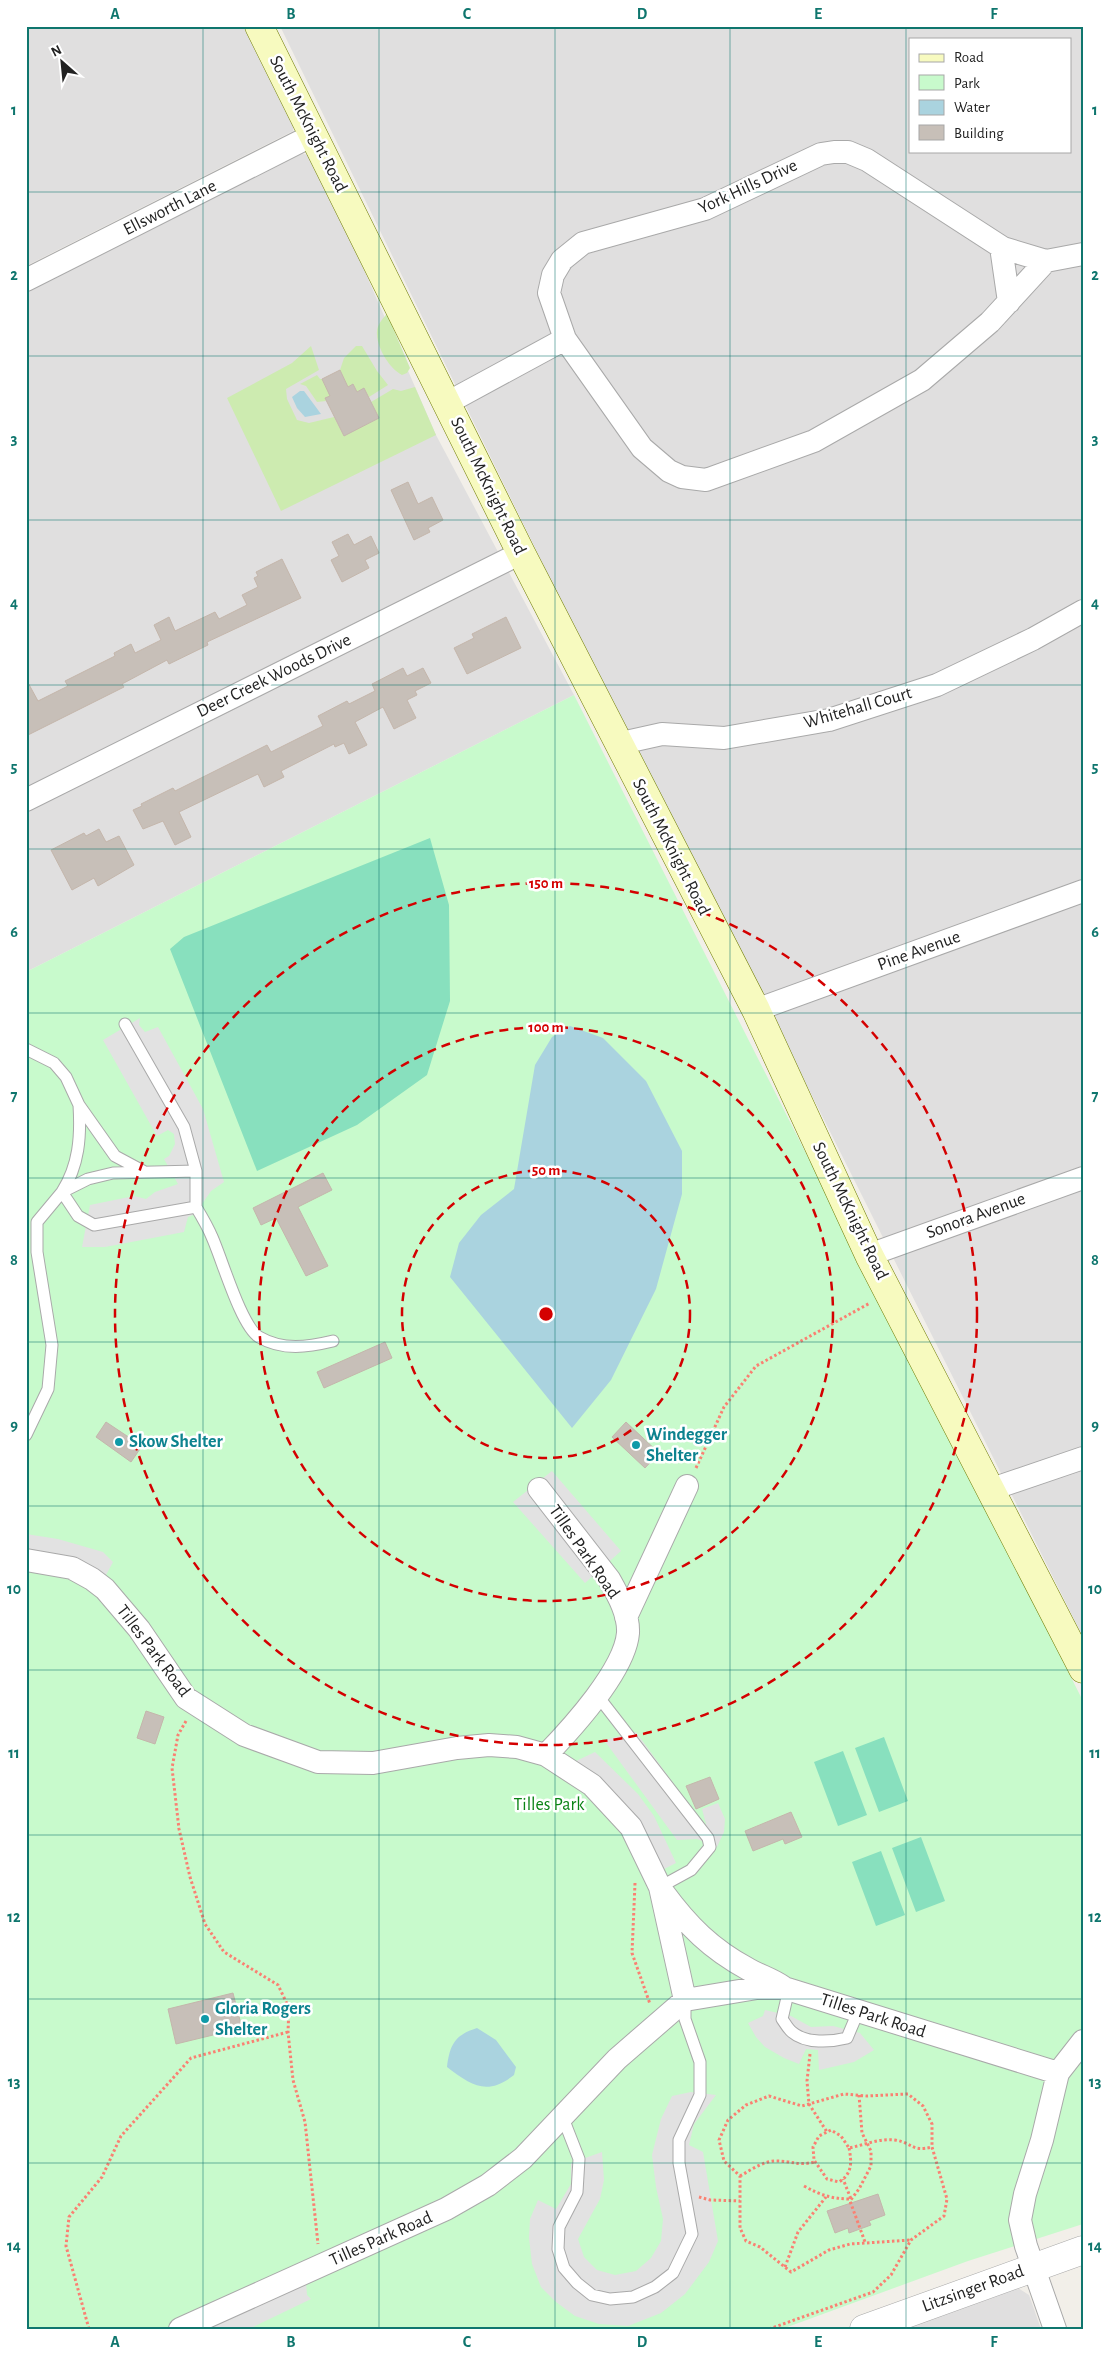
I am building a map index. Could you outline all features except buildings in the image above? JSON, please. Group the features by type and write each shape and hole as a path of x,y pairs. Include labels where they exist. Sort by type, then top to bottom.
{"main road":[{"name":"South McKnight Road","path":"259,26 617,744 756,1010 869,1255 1083,1669"}],"street":[{"name":"Ellsworth Lane","path":"26,280 314,135"},
{"name":"York Hills Drive","path":"1046,261 990,322 922,380 814,441 706,480 682,477 669,471 642,448 565,339 549,293 552,276 562,260 584,242 705,209 802,162 827,153 848,152 867,160 1001,247 1046,261 1083,254"},
{"path":"1001,247 1009,302"},
{"path":"447,403 565,339"},
{"name":"Deer Creek Woods Drive","path":"26,800 521,553"},
{"name":"Whitehall Court","path":"617,744 662,734 724,738 829,720 937,685 1033,639 1083,611"},
{"name":"Pine Avenue","path":"756,1010 1083,892"},
{"name":"Sonora Avenue","path":"869,1255 1083,1178"},
{"path":"992,1490 1083,1458"},
{"name":"Tilles Park Road","path":"626,1617 687,1486"},
{"name":"Tilles Park Road","path":"539,1489 609,1579 618,1595 626,1617 628,1632 623,1652 597,1694 564,1736 546,1755"},
{"name":"Tilles Park Road","path":"26,1560 72,1568 92,1579 105,1590 139,1629 186,1698 244,1735 318,1762 373,1762 457,1748 489,1745 517,1747 546,1755 592,1785 631,1827 660,1887 685,2000"},
{"path":"660,1887 678,1913 709,1945 750,1970 770,1978 786,1988"},
{"name":"Tilles Park Road","path":"180,2329 446,2209 488,2185 523,2158 617,2059 685,2000 757,1988 786,1988 1058,2074"},
{"path":"1055,2329 1026,2246 1020,2220 1024,2194 1042,2140 1058,2074 1083,2041"},
{"name":"Litzsinger Road","path":"871,2328 1083,2250"}],"lane":[{"path":"125,1024 184,1127 196,1171 196,1207 212,1236 247,1324 258,1336 278,1345 305,1347 333,1341"},
{"path":"26,1049 54,1063 66,1077 79,1105 115,1156 144,1171"},
{"path":"26,1435 48,1389 52,1345 37,1252 37,1222 62,1192 76,1161 81,1135 79,1105"},
{"path":"62,1192 99,1175 144,1171 196,1171"},
{"path":"62,1192 78,1216 94,1225 196,1207"},
{"path":"597,1694 708,1838 710,1848 691,1870 660,1887"},
{"path":"786,1988 782,2019 792,2033 805,2038 831,2042 847,2038 858,2012"},
{"name":"Tilles Park Road","path":"562,2118 579,2159 577,2192 559,2227 558,2250 564,2268 577,2283 592,2295 610,2299 633,2297 655,2288 672,2273 692,2234 679,2163 679,2140 700,2095 700,2062 686,2019 685,2000"}],"path":[{"path":"687,1486 724,1407 756,1366 889,1292"},
{"path":"195,1704 178,1735 172,1768 179,1830 190,1877 205,1924 224,1952 278,1985 289,2008 288,2032 293,2080 306,2122 320,2266"},
{"path":"635,1879 632,1953 650,2004 661,2021"},
{"path":"89,2329 66,2246 69,2217 102,2177 121,2136 191,2058 288,2032"},
{"path":"769,2329 873,2292 891,2275 911,2240 944,2216 947,2199 932,2147 932,2124 923,2106 908,2094 844,2094 802,2106 769,2096 746,2105 728,2120 719,2140 724,2160 740,2176 740,2228 746,2241 760,2247 791,2272 829,2250 865,2242 911,2240"},
{"path":"851,2199 871,2166 868,2143 862,2134 859,2095"},
{"path":"809,2104 827,2132"},
{"path":"831,2130 841,2136 849,2148 851,2167 847,2177 839,2182 827,2179 816,2162 813,2147 819,2136 831,2130"},
{"path":"849,2148 880,2140 896,2140 919,2150 932,2147"},
{"path":"740,2176 763,2164 775,2161 799,2165 816,2162"},
{"path":"843,2179 865,2242"},
{"path":"804,2186 826,2197 851,2199"},
{"path":"684,2196 693,2195 710,2200 740,2200"},
{"path":"785,2267 798,2232 826,2197"}],"shaded area":[{"path":"26,26 248,26 295,121 293,131 26,266"},
{"path":"280,26 1083,26 1083,1637 705,882 582,644"},
{"path":"302,154 314,155 436,435 574,695 26,972 26,291"},
{"path":"140,1018 139,1025 145,1032 158,1027 203,1109 224,1182 211,1191 195,1214 188,1217 184,1232 105,1247 82,1247 90,1205 134,1196 146,1199 155,1192 178,1184 164,1159 169,1156 175,1144 174,1134 168,1130 157,1136 103,1040"},
{"path":"552,1471 621,1551 585,1583 513,1502"},
{"path":"26,1534 58,1539 103,1552 113,1562 106,1575 72,1562 26,1552"},
{"path":"636,1732 705,1827 702,1809 718,1803 725,1819 724,1832 717,1847 697,1839 677,1840 604,1740"},
{"path":"595,1752 638,1794 654,1816 676,1863 662,1870 604,1783 576,1761"},
{"path":"765,2010 791,2016 811,2027 833,2026 860,2033 874,2050 854,2062 819,2070 818,2050 806,2049 799,2064 765,2047 756,2037 748,2023 763,2016"},
{"path":"691,2092 716,2095 694,2124 689,2145 703,2152 718,2241 709,2262 685,2294 661,2313 628,2326 599,2324 575,2316 556,2302 541,2287 532,2264 529,2238 530,2219 538,2200 556,2209 571,2184 571,2163 602,2152 604,2180 600,2199 578,2239 584,2257 597,2270 615,2275 636,2271 651,2258 661,2241 663,2219 652,2155 661,2119 672,2096"},
{"path":"306,2282 307,2295 311,2299 249,2329 203,2329"},
{"path":"1018,2288 1029,2295 1041,2329 886,2329"}],"green space":[{"path":"387,314 410,368 407,373 402,375 389,363 382,352 378,340 378,326"},
{"path":"311,346 319,370 286,389 287,399 297,420 309,423 334,417 344,436 379,418 371,402 393,389 401,391 415,387 436,435 281,511 227,398 292,363"},
{"path":"356,346 362,346 388,385 369,397 364,388 357,392 353,384 348,387 340,370 344,358"},
{"path":"317,375 322,379 330,396 325,398 326,401 317,402 306,386 300,384"},
{"name":"Tilles Park","path":"574,695 1083,1701 1083,2224 968,2261 782,2329 26,2329 26,972"},
{"path":"430,838 449,905 450,1001 427,1075 357,1125 257,1171 170,949 184,937"},
{"path":"884,1737 908,1801 879,1812 855,1748"},
{"path":"843,1751 867,1815 838,1826 814,1762"},
{"path":"921,1837 945,1901 916,1912 892,1848"},
{"path":"881,1851 905,1915 876,1926 852,1862"}],"water":[{"path":"300,391 304,391 321,414 305,417 297,408 292,397"},
{"path":"570,1026 603,1038 646,1081 682,1151 682,1194 656,1289 611,1380 572,1428 450,1277 459,1243 481,1215 514,1189 535,1065 552,1037"},
{"path":"477,2028 496,2040 516,2067 514,2075 496,2085 480,2086 464,2079 447,2067 450,2052 455,2042 463,2034"}],"place":[{"name":"Skow Shelter","path":"119,1442"},
{"name":"Windegger Shelter","path":"636,1445"},
{"name":"Gloria Rogers Shelter","path":"205,2019"}]}
